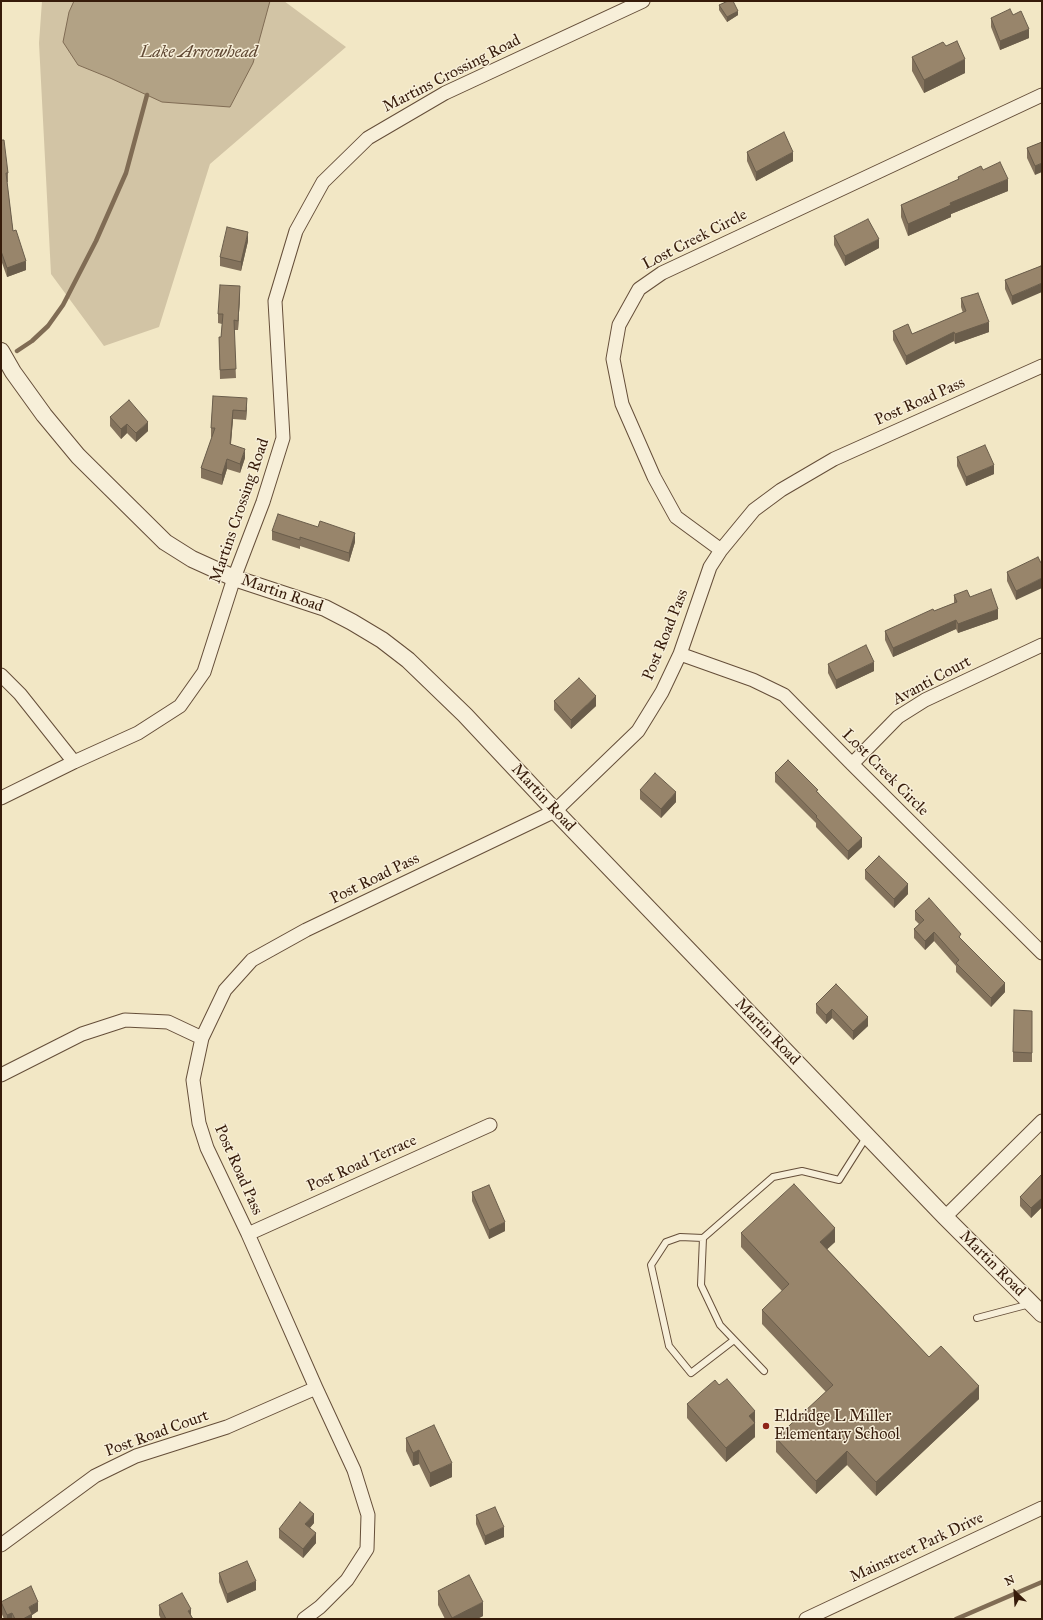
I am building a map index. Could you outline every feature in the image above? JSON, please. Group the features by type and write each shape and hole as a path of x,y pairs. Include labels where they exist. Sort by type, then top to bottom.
{"street":[{"name":"Martins Crossing Road","path":"1,798 74,762 138,733 180,706 204,672 234,578 263,502 283,438 275,301 296,231 323,182 368,138 445,93 643,1"},
{"name":"Lost Creek Circle","path":"721,550 676,517 654,477 622,404 613,359 619,325 639,289 662,273 1042,95"},
{"name":"Martin Road","path":"1,351 13,372 44,415 78,456 165,542 192,559 234,578 325,608 382,640 408,660 465,715 945,1218 1037,1309"},
{"name":"Post Road Pass","path":"304,1619 320,1607 347,1580 367,1549 368,1515 354,1470 248,1234 207,1148 199,1123 193,1080 202,1038 225,990 252,960 306,930 555,811 638,731 662,692 680,654 710,567 721,550 754,510 781,490 834,459 1042,366"},
{"name":"Avanti Court","path":"852,764 898,717 925,700 1042,645"},
{"name":"Lost Creek Circle","path":"680,654 753,680 784,695 1042,953"},
{"path":"1,675 20,694 74,762"},
{"path":"1,1075 82,1034 125,1020 168,1022 202,1038"},
{"path":"945,1218 1042,1121"},
{"name":"Post Road Terrace","path":"248,1234 490,1124"},
{"name":"Post Road Court","path":"1,1545 95,1476 136,1456 227,1427 316,1388"},
{"name":"Mainstreet Park Drive","path":"806,1619 1042,1508"}],"lane":[{"path":"734,1340 691,1373 669,1346 652,1265 666,1242 680,1238 703,1238 773,1177 802,1171 839,1180 867,1136"},
{"path":"703,1238 701,1285 720,1325 764,1371"},
{"path":"977,1318 1037,1309"}],"shaded area":[{"path":"42,1 284,1 346,47 210,164 159,327 104,346 51,274 39,43"}],"water":[{"name":"Lake Arrowhead","path":"74,1 270,1 253,63 230,107 162,102 78,65 63,42 69,12"}],"building":[{"path":"728,1 733,1 738,11 727,17 719,5"},
{"path":"1010,9 1013,15 1021,11 1029,29 1000,41 991,18"},
{"path":"957,41 965,59 924,80 912,57 943,42 946,46"},
{"path":"784,132 793,152 756,172 747,152"},
{"path":"1,140 4,140 8,173 6,173 13,231 16,230 26,261 7,268 1,251"},
{"path":"1042,142 1042,163 1035,166 1027,148"},
{"path":"1000,162 1008,179 950,203 951,205 908,224 901,205 959,179 958,177 981,166 983,170"},
{"path":"868,219 879,239 845,256 834,236"},
{"path":"227,227 248,232 241,262 220,257"},
{"path":"1041,266 1042,283 1012,296 1005,280"},
{"path":"220,285 240,286 238,321 234,320 236,369 220,370 219,337 221,337 223,314 218,314"},
{"path":"978,293 989,322 955,334 954,332 906,356 893,331 908,324 912,334 966,311 961,298"},
{"path":"213,396 247,398 246,411 233,410 230,444 245,449 240,464 227,459 222,475 201,468 215,428 211,428"},
{"path":"129,400 148,422 136,433 127,424 121,429 110,417"},
{"path":"985,445 994,465 966,477 957,457"},
{"path":"278,514 318,527 320,521 355,533 349,553 300,537 300,540 272,531"},
{"path":"1038,557 1041,563 1042,562 1042,578 1016,591 1007,572"},
{"path":"991,589 998,609 958,624 956,620 893,648 885,631 933,609 934,611 957,602 954,595 967,590 970,597"},
{"path":"866,645 874,662 836,680 828,664"},
{"path":"579,678 596,696 571,720 554,701"},
{"path":"788,760 862,838 848,851 816,817 817,816 775,773"},
{"path":"655,773 676,792 661,809 640,790"},
{"path":"879,856 908,884 894,899 865,870"},
{"path":"929,898 961,934 959,937 1005,983 991,998 956,963 959,960 934,932 925,941 914,929 924,920 915,911"},
{"path":"836,984 868,1017 853,1031 832,1009 826,1015 816,1004"},
{"path":"1014,1010 1032,1011 1032,1053 1013,1052"},
{"path":"1042,1174 1042,1198 1031,1208 1020,1197"},
{"path":"794,1184 835,1228 820,1242 929,1357 941,1346 979,1386 876,1482 847,1451 816,1481 776,1438 833,1385 762,1310 789,1284 741,1233"},
{"path":"489,1185 505,1222 489,1230 472,1192"},
{"path":"727,1379 755,1411 749,1416 755,1423 726,1448 687,1404 715,1380 719,1385"},
{"path":"434,1425 452,1463 430,1473 419,1450 413,1453 406,1438"},
{"path":"300,1502 314,1514 305,1524 316,1533 303,1549 279,1529"},
{"path":"495,1507 504,1527 485,1536 476,1515"},
{"path":"247,1561 256,1581 227,1594 219,1573"},
{"path":"469,1575 483,1602 452,1618 438,1591"},
{"path":"31,1586 38,1602 29,1607 32,1614 23,1619 15,1619 12,1613 7,1615 1,1602"},
{"path":"182,1593 191,1609 188,1611 193,1619 166,1619 159,1605"}],"waterway":[{"path":"17,351 32,341 48,326 63,305 96,241 126,173 147,95"},
{"path":"956,1619 1042,1582"}],"place":[{"name":"Eldridge L Miller Elementary School","path":"766,1426"}]}
